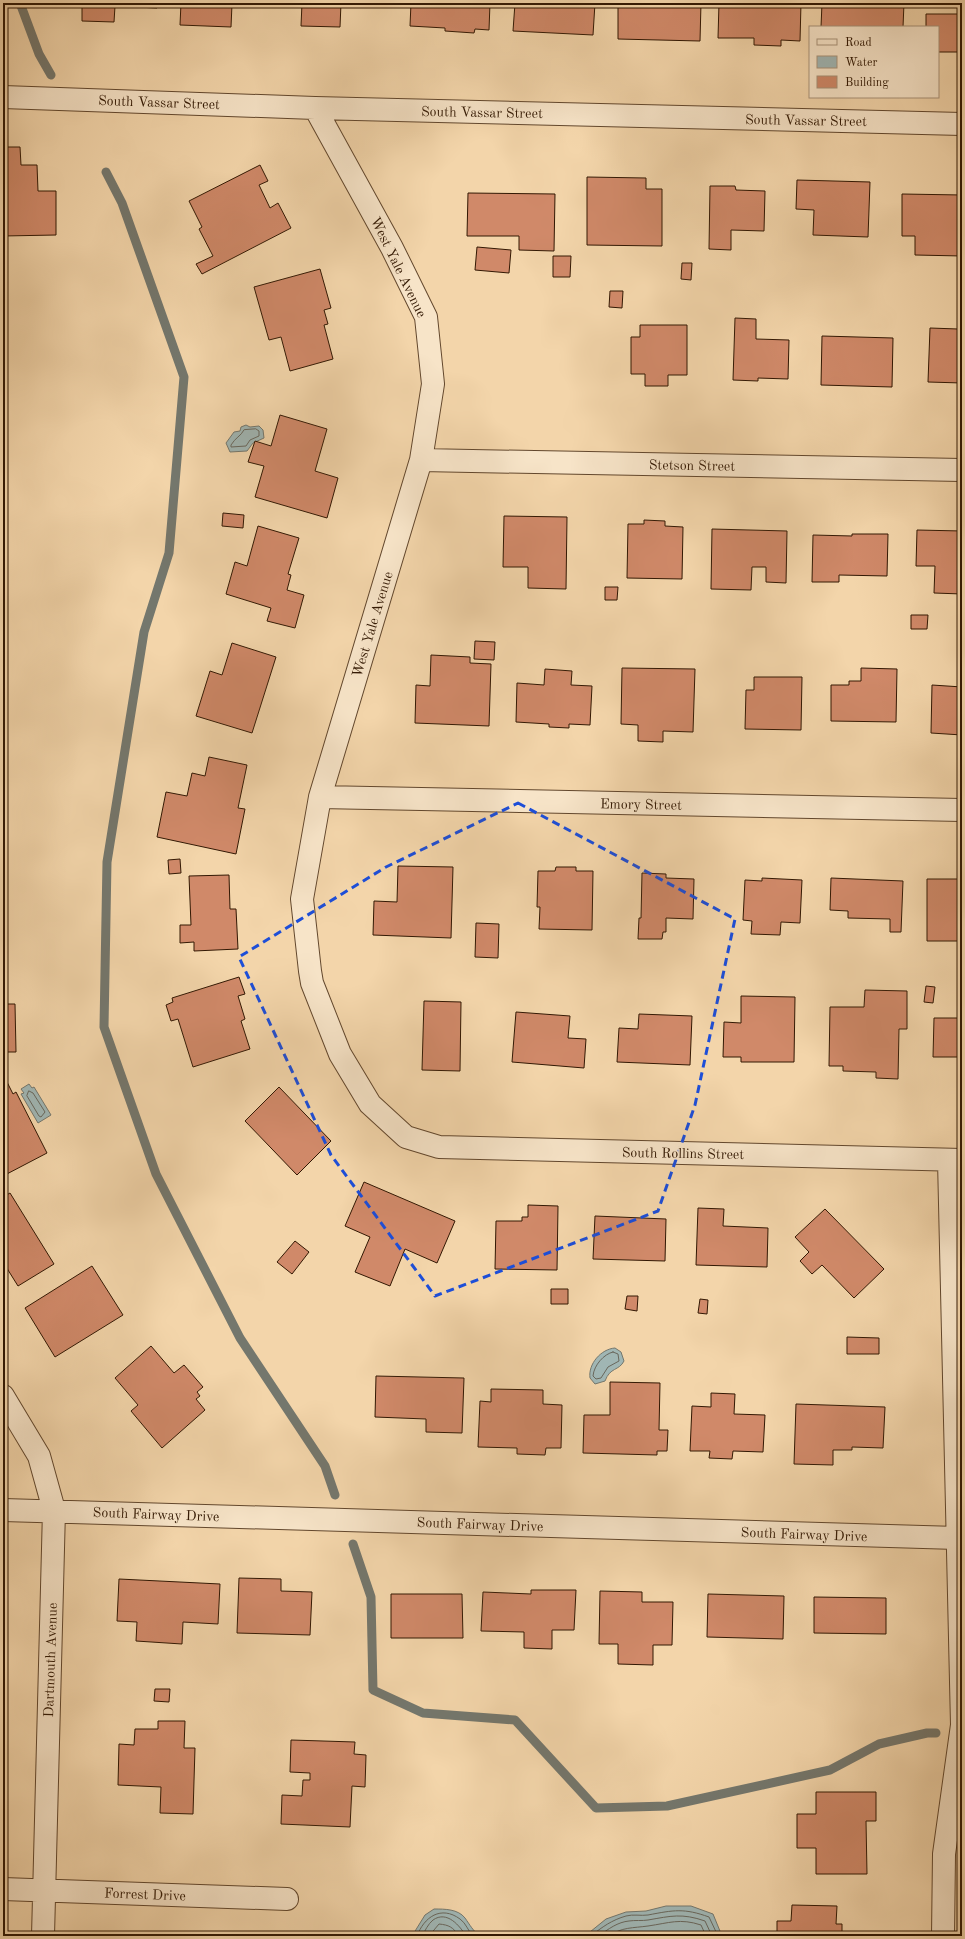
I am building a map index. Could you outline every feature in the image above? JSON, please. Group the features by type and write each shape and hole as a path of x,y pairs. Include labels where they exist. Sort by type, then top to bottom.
{"street":[{"name":"South Vassar Street","path":"3,97 315,108 962,124"},
{"name":"West Yale Avenue","path":"315,108 392,248 426,317 433,384 421,460 320,797 302,899 312,983 340,1054 370,1104 406,1138"},
{"name":"Stetson Street","path":"421,460 962,470"},
{"name":"Emory Street","path":"320,797 962,810"},
{"name":"South Rollins Street","path":"406,1138 439,1147 955,1160"},
{"path":"943,1936 944,1854 962,1725 957,1538 955,1160"},
{"name":"Dartmouth Avenue","path":"3,1396 39,1456 54,1510 43,1936"},
{"name":"South Fairway Drive","path":"3,1510 54,1510 957,1538"},
{"name":"Forrest Drive","path":"3,1889 287,1899"}],"highlighted area":[{"path":"518,803 735,919 695,1105 658,1211 435,1296 331,1155 239,957 386,867"}],"water":[{"path":"246,425 250,427 259,426 263,430 264,438 253,443 247,451 230,452 226,443 234,432 240,431 241,427"},
{"path":"29,1084 32,1088 34,1087 51,1115 38,1123 21,1094 24,1093 21,1089"},
{"path":"615,1348 621,1352 624,1361 620,1366 609,1373 605,1381 595,1384 590,1378 593,1363 600,1354"},
{"path":"666,1906 691,1906 713,1914 722,1936 585,1936 606,1919 626,1912 646,1911"},
{"path":"434,1909 447,1909 459,1913 480,1936 412,1936 425,1915"}],"building":[{"path":"82,3 157,3 157,8 115,6 114,22 82,21"},
{"path":"181,3 261,3 261,5 232,4 231,27 180,25"},
{"path":"302,3 341,3 340,27 301,26"},
{"path":"411,3 490,3 489,30 475,29 474,33 445,31 445,28 410,26"},
{"path":"515,3 595,3 593,35 513,31"},
{"path":"618,3 701,3 700,41 618,39"},
{"path":"719,3 801,3 800,41 781,40 781,46 754,45 754,38 718,38"},
{"path":"822,3 904,3 903,26 821,26"},
{"path":"926,14 962,14 962,52 939,52 939,26 926,26"},
{"path":"3,147 20,147 21,165 37,165 38,191 56,191 56,235 3,236"},
{"path":"260,165 268,181 259,185 270,208 278,203 291,228 202,274 196,264 213,256 199,229 202,227 189,201"},
{"path":"587,177 646,178 646,189 662,189 662,246 587,245"},
{"path":"797,180 870,182 868,237 813,235 814,210 796,209"},
{"path":"710,186 735,186 736,190 765,191 764,231 731,230 731,250 709,249"},
{"path":"468,193 555,194 554,251 519,250 519,236 467,236"},
{"path":"902,194 962,195 962,256 915,255 915,236 902,236"},
{"path":"477,247 511,250 509,273 475,270"},
{"path":"553,256 571,256 570,277 553,277"},
{"path":"682,263 692,263 691,280 681,279"},
{"path":"320,269 331,308 324,310 328,324 324,325 333,359 290,371 281,337 269,340 254,287"},
{"path":"610,291 623,291 622,308 609,307"},
{"path":"735,318 756,319 756,339 789,340 788,379 758,378 758,381 733,380"},
{"path":"640,325 687,325 687,375 668,375 668,386 645,386 645,374 631,374 631,337 640,337"},
{"path":"959,326 962,326 962,383 928,382 930,328 958,329"},
{"path":"822,336 893,338 892,387 821,385"},
{"path":"280,415 327,429 315,471 338,478 327,518 255,497 264,466 248,462 255,441 271,446"},
{"path":"223,513 244,515 243,528 222,526"},
{"path":"504,516 567,517 566,589 528,588 528,567 503,567"},
{"path":"644,520 665,521 665,526 683,527 682,579 627,578 628,524 644,524"},
{"path":"258,526 299,538 288,574 291,575 287,590 304,595 295,628 267,621 271,608 226,594 235,562 247,566"},
{"path":"712,529 787,531 786,583 766,582 766,567 752,567 751,590 711,589"},
{"path":"917,530 962,531 962,594 934,593 935,566 916,566"},
{"path":"852,534 888,534 887,576 839,575 839,582 812,582 813,535 852,536"},
{"path":"605,587 618,587 617,600 605,600"},
{"path":"911,615 928,615 927,629 911,629"},
{"path":"475,641 495,642 494,660 474,659"},
{"path":"232,643 276,657 252,733 196,716 210,671 222,675"},
{"path":"431,655 470,657 470,663 491,664 489,726 415,723 416,685 430,686"},
{"path":"622,668 695,669 693,732 663,731 663,742 638,741 638,725 621,724"},
{"path":"861,668 897,669 896,722 831,721 831,685 849,685 849,681 861,681"},
{"path":"545,669 572,671 571,685 592,686 590,725 569,724 569,728 549,727 549,724 516,722 517,683 544,685"},
{"path":"754,677 802,677 801,730 745,729 746,690 754,690"},
{"path":"932,685 962,687 962,735 931,733"},
{"path":"209,757 247,765 238,808 245,809 236,854 157,837 166,792 187,796 192,773 205,776"},
{"path":"180,859 181,873 169,874 168,860"},
{"path":"398,866 453,867 451,938 373,935 374,901 397,902"},
{"path":"556,867 576,867 576,871 593,871 592,930 539,929 540,907 537,907 538,871 555,871"},
{"path":"642,873 666,874 666,878 694,879 693,919 666,918 666,932 663,932 662,939 638,939 639,918 641,918"},
{"path":"229,875 230,909 236,909 238,949 194,951 194,942 180,943 180,925 191,925 189,876"},
{"path":"762,878 802,880 800,923 781,922 780,935 751,934 752,921 743,920 745,880 762,881"},
{"path":"831,878 903,881 901,932 890,932 890,919 848,918 848,911 830,910"},
{"path":"927,879 962,879 962,941 927,941"},
{"path":"476,923 499,924 498,958 475,957"},
{"path":"239,977 245,994 238,996 245,1019 241,1021 250,1049 193,1067 178,1019 171,1021 166,1005 173,1002 172,998"},
{"path":"926,986 935,987 933,1003 924,1002"},
{"path":"865,990 907,991 907,1029 899,1029 898,1079 876,1078 876,1072 843,1071 843,1066 829,1066 830,1007 864,1007"},
{"path":"741,996 795,997 794,1062 741,1062 741,1057 723,1057 724,1022 741,1023"},
{"path":"424,1001 461,1002 460,1071 422,1070"},
{"path":"3,1004 15,1004 16,1052 3,1052"},
{"path":"516,1012 570,1016 568,1038 586,1039 584,1068 512,1062"},
{"path":"639,1014 692,1016 690,1065 617,1062 619,1028 638,1029"},
{"path":"934,1018 962,1018 962,1057 933,1057"},
{"path":"5,1078 13,1094 16,1092 47,1153 3,1176 3,1080"},
{"path":"279,1087 331,1141 297,1175 245,1121"},
{"path":"364,1182 455,1221 437,1263 405,1249 390,1286 355,1272 370,1237 345,1226"},
{"path":"10,1193 54,1264 18,1286 3,1262 3,1197"},
{"path":"528,1205 558,1206 557,1270 495,1269 496,1221 522,1221 522,1217 528,1217"},
{"path":"698,1208 724,1209 723,1226 768,1228 767,1267 696,1265"},
{"path":"825,1209 884,1269 854,1298 822,1265 812,1274 800,1261 809,1252 795,1237"},
{"path":"595,1216 666,1219 665,1261 593,1259"},
{"path":"295,1241 309,1252 292,1274 277,1262"},
{"path":"92,1266 123,1315 55,1357 25,1308"},
{"path":"551,1289 568,1289 568,1304 551,1304"},
{"path":"627,1296 638,1296 637,1311 625,1309"},
{"path":"700,1299 708,1300 707,1314 698,1313"},
{"path":"847,1337 879,1338 879,1354 847,1354"},
{"path":"151,1346 174,1373 184,1365 203,1387 197,1392 200,1396 196,1399 205,1410 162,1448 131,1411 138,1405 115,1378"},
{"path":"376,1376 464,1378 462,1433 426,1432 426,1419 375,1417"},
{"path":"610,1382 660,1383 659,1430 668,1430 667,1451 657,1451 657,1455 583,1453 584,1415 610,1415"},
{"path":"491,1389 543,1390 543,1404 562,1405 561,1448 546,1448 545,1455 517,1454 517,1448 478,1447 480,1401 491,1402"},
{"path":"711,1393 735,1394 734,1414 765,1415 763,1452 733,1451 732,1459 709,1458 710,1451 690,1451 692,1406 711,1407"},
{"path":"796,1404 885,1407 883,1448 852,1447 852,1450 833,1450 833,1465 794,1464"},
{"path":"239,1578 281,1579 281,1591 312,1592 310,1635 237,1633"},
{"path":"119,1579 220,1584 218,1624 183,1622 182,1644 136,1641 137,1622 117,1621"},
{"path":"531,1590 576,1590 574,1630 552,1630 552,1649 524,1648 524,1632 481,1631 483,1592 531,1594"},
{"path":"600,1591 642,1592 642,1602 673,1602 672,1645 653,1645 653,1665 618,1664 618,1644 599,1644"},
{"path":"391,1594 462,1594 463,1638 391,1638"},
{"path":"708,1594 784,1596 783,1639 707,1637"},
{"path":"814,1597 886,1598 886,1634 814,1633"},
{"path":"155,1689 170,1689 169,1702 154,1701"},
{"path":"158,1721 185,1721 184,1748 195,1748 193,1814 160,1813 161,1787 118,1785 119,1744 134,1745 135,1729 158,1729"},
{"path":"291,1740 355,1742 354,1754 366,1755 365,1787 352,1786 350,1827 281,1824 282,1795 302,1796 303,1780 310,1780 310,1773 290,1772"},
{"path":"816,1792 876,1792 876,1821 866,1821 867,1874 816,1874 816,1848 797,1848 797,1814 816,1814"},
{"path":"792,1905 837,1906 836,1924 842,1924 842,1936 777,1936 777,1921 791,1921"}],"waterway":[{"path":"20,3 39,54 51,75"},
{"path":"106,172 122,203 184,377 169,553 144,632 107,862 104,1027 156,1174 240,1338 325,1466 335,1495"},
{"path":"353,1544 371,1597 373,1690 423,1713 515,1720 596,1808 667,1806 830,1770 879,1744 927,1733 936,1733"}]}
